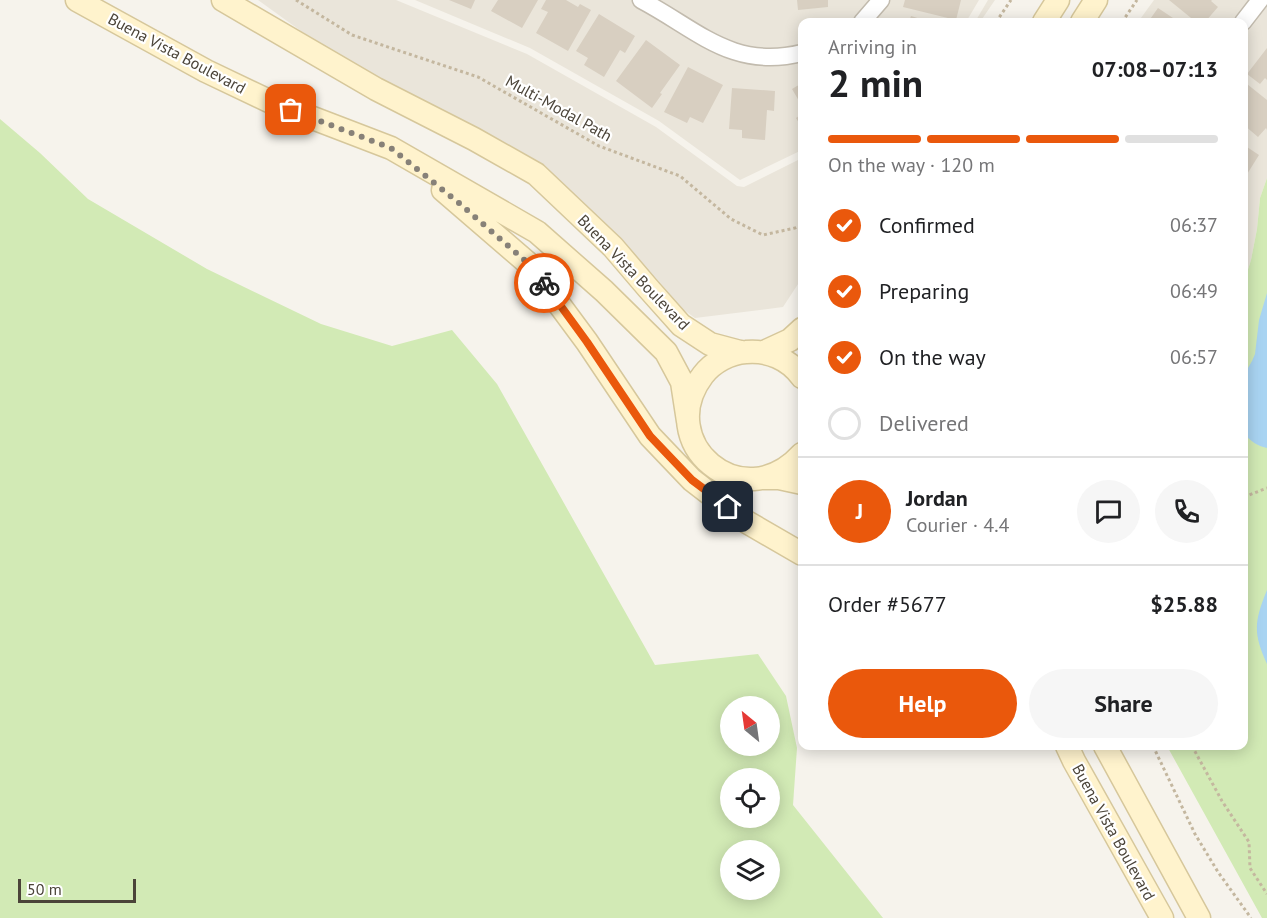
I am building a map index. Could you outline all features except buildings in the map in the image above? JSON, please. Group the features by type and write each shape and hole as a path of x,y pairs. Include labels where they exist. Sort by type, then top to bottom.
{"main road":[{"name":"Buena Vista Boulevard","path":"77,0 206,71 271,102 391,148 537,232 604,291 666,352 682,382 693,440 703,457 718,470 736,477 756,479 775,475 793,465 798,459"},
{"name":"Buena Vista Boulevard","path":"223,0 376,89 474,139 536,174 613,247 681,325 710,344 740,352 764,352 783,359 798,370"},
{"path":"1047,18 1058,0"},
{"path":"1085,18 1096,0"},
{"path":"391,148 530,265 587,342 650,436 692,480 745,521 798,552"},
{"path":"764,352 790,340 798,333"},
{"name":"Buena Vista Boulevard","path":"688,421 689,403 696,385 707,370 722,359 740,352"},
{"name":"Buena Vista Boulevard","path":"764,477 798,482"},
{"name":"Buena Vista Boulevard","path":"1107,750 1198,918"},
{"name":"Buena Vista Boulevard","path":"1068,751 1162,918"}],"street":[{"path":"641,0 724,49 747,56 798,54"},
{"path":"865,18 881,0"},
{"path":"1246,18 1260,0"}],"path":[{"name":"Multi-Modal Path","path":"296,0 352,35 478,77 599,146 680,176 731,219 763,235 798,226"},
{"path":"999,18 1011,0"},
{"path":"1125,18 1137,0"},
{"path":"1248,495 1267,488"},
{"path":"1155,750 1195,834 1218,872 1251,918"},
{"path":"1193,750 1222,801 1249,842 1250,868 1267,894"}],"shaded area":[{"path":"258,0 396,0 527,54 656,127 737,186 744,187 798,160 798,284 783,307 695,318 666,297 618,240 337,57"},
{"path":"415,0 979,0 968,18 798,18 798,152 740,180 659,121 530,48"},
{"path":"988,0 995,0 983,18 977,18"},
{"path":"1154,0 1267,0 1267,178 1260,198 1257,229 1248,269 1248,18 1141,18"}],"green space":[{"path":"0,119 88,199 207,269 321,324 392,346 452,330 497,384 655,665 758,654 786,696 797,748 793,805 883,918 0,918"},
{"path":"1267,178 1267,918 1262,918 1169,750 1248,750 1248,269 1257,229 1260,198"}],"water":[{"path":"1267,293 1267,448 1254,443 1248,438 1248,368 1255,354 1259,320"},
{"path":"1267,590 1267,664 1259,644 1257,627"}],"way so far":[{"path":"291,110 391,148 530,265 544,283"}],"route":[{"path":"544,283 650,436 692,480 728,507"}]}
